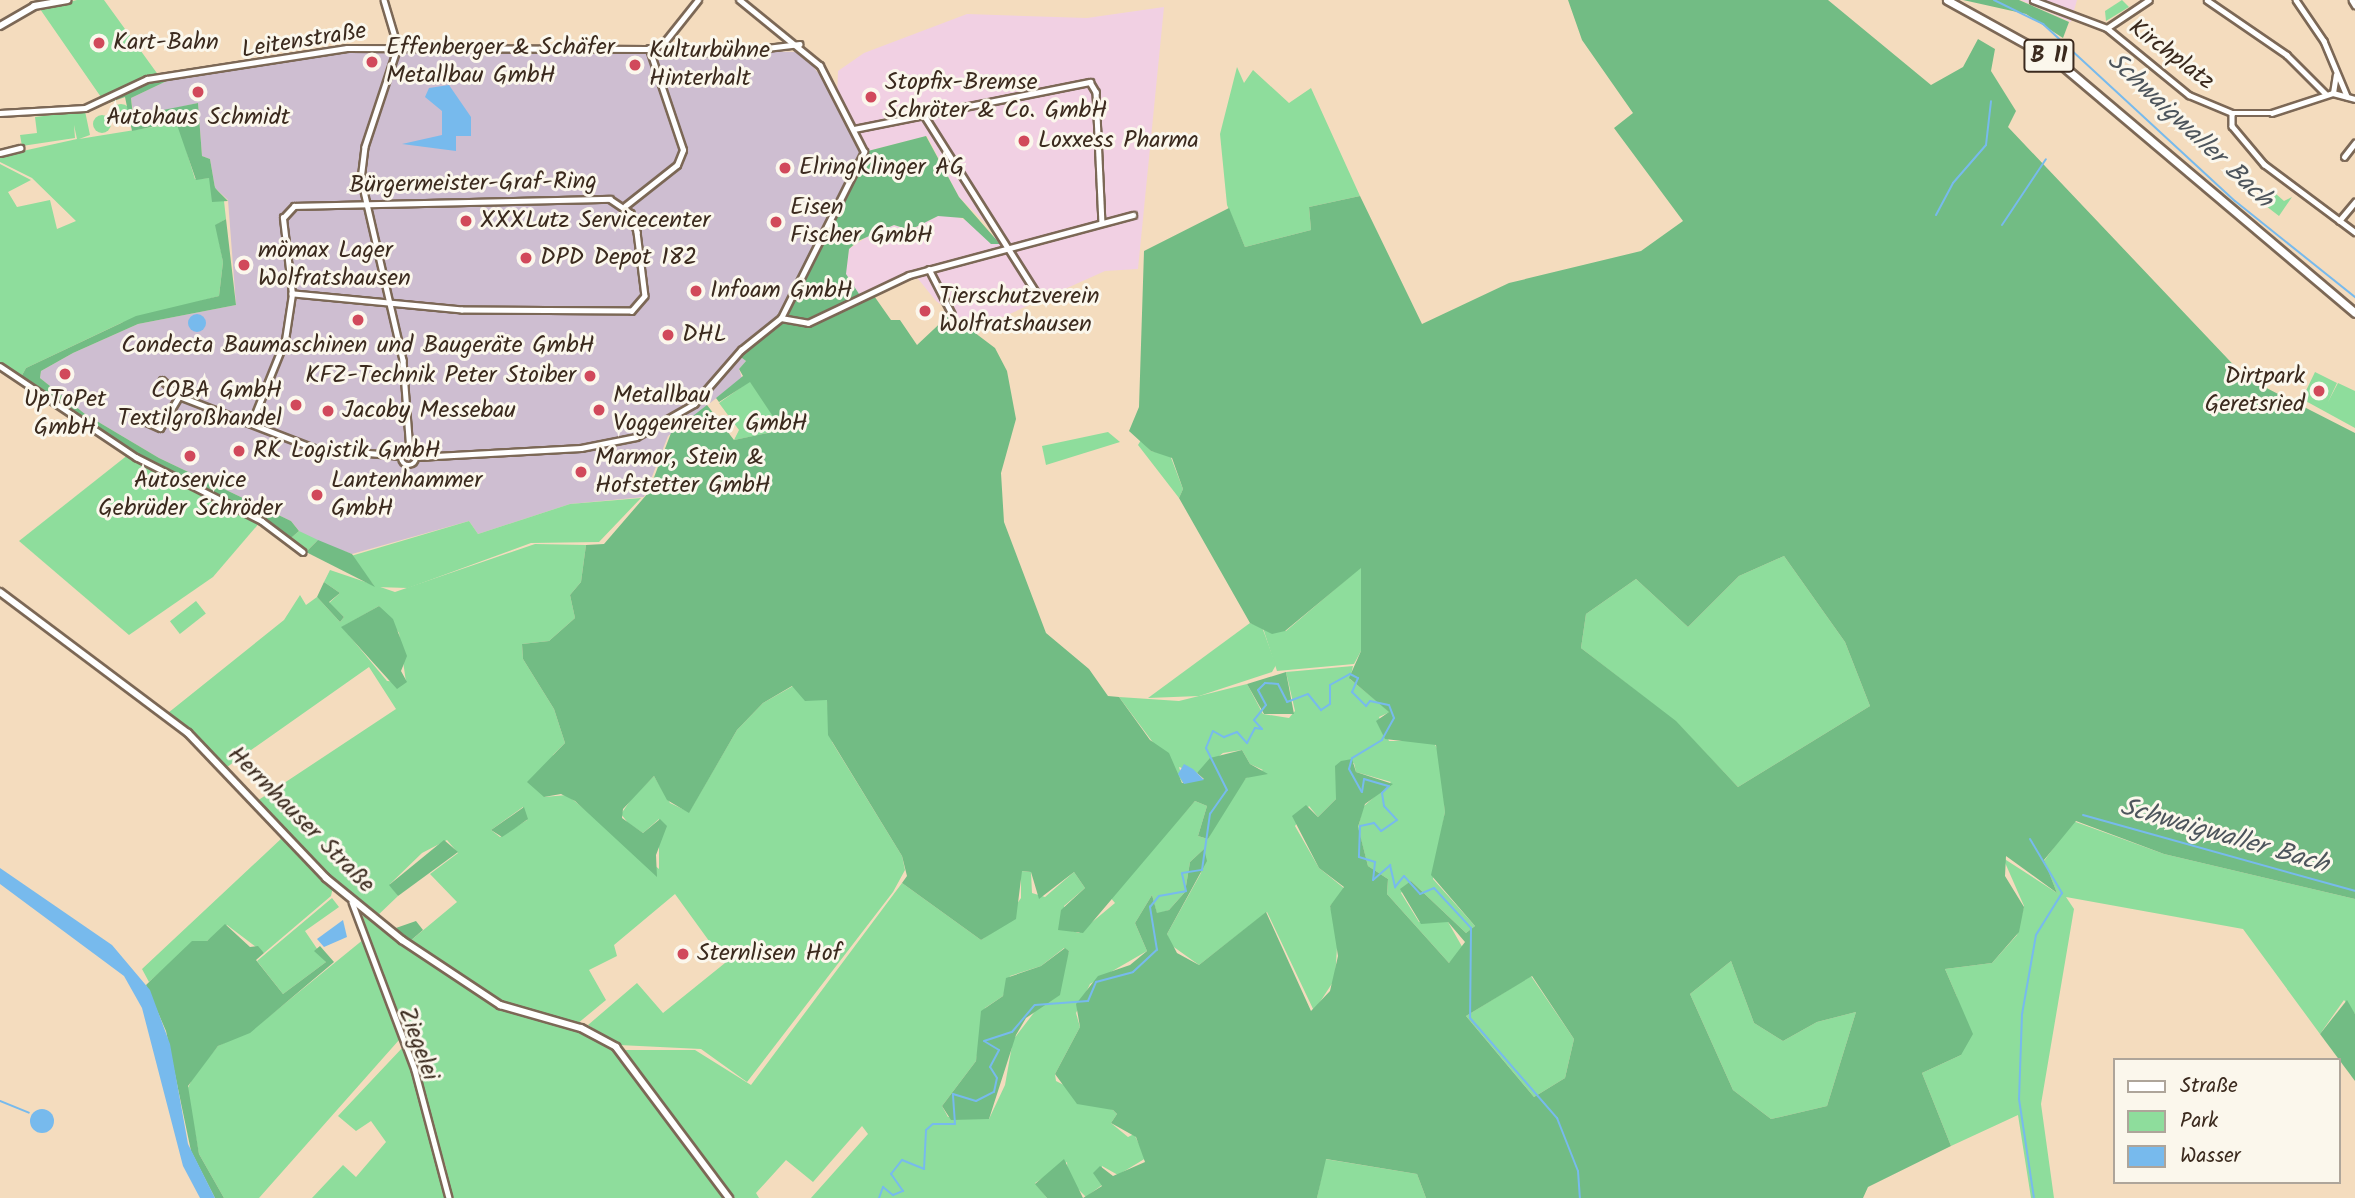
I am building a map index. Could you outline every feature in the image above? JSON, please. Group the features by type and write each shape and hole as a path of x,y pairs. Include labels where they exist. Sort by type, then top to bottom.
{"main road":[{"name":"B 11","path":"1947,0 2057,61 2355,313"}],"street":[{"path":"0,26 34,6 67,0"},
{"path":"384,0 398,47 362,159 367,203 392,304 410,450 417,457"},
{"path":"663,44 698,0"},
{"path":"401,456 407,466 417,457 581,448 636,437 671,419 781,318 864,152 828,78 799,44 739,0"},
{"name":"Kirchplatz","path":"2033,0 2107,28 2189,95 2232,113 2272,113 2333,93"},
{"path":"2107,28 2149,0"},
{"path":"2207,0 2287,55 2326,94"},
{"path":"2296,0 2324,41 2347,96"},
{"path":"2352,0 2355,5"},
{"name":"Leitenstraße","path":"0,113 94,106 147,79 347,48 649,48 663,44 671,51 725,53 799,44"},
{"path":"625,206 677,165 683,150 649,48"},
{"path":"2336,74 2333,93 2355,99"},
{"path":"853,129 1078,79 1096,92 1102,222"},
{"path":"2232,113 2232,126 2264,164 2355,232"},
{"path":"924,115 966,190 1012,247 1038,295"},
{"path":"2344,157 2355,143"},
{"path":"0,153 20,148"},
{"name":"Bürgermeister-Graf-Ring","path":"251,424 285,341 292,294 286,209 367,203 610,199 625,206 637,232 645,296 632,311 392,304 292,294"},
{"path":"2339,221 2355,202"},
{"path":"781,318 793,324 814,321 929,269 1133,215"},
{"path":"929,269 952,314"},
{"path":"0,366 128,452 262,521 303,552"},
{"path":"162,380 179,396 338,453 401,456 410,450"},
{"path":"140,419 162,429 179,396"},
{"name":"Herrnhauser Straße","path":"0,592 188,733 352,902 500,1005 582,1028 616,1046 729,1198"},
{"name":"Ziegelei","path":"352,902 415,1070 449,1198"}],"shaded area":[{"path":"2021,0 2077,0 2071,22"},
{"path":"1164,7 1138,269 1105,271 974,330 936,301 915,275 861,298 845,273 849,249 874,232 894,225 910,230 938,216 955,216 972,223 991,244 996,233 959,197 927,136 864,152 837,98 838,71 864,53 967,14 1087,18"},
{"path":"392,45 802,52 849,113 862,157 781,318 738,355 746,361 739,369 742,378 668,436 644,497 570,504 478,534 469,521 352,554 304,537 291,521 159,458 85,414 40,378 41,371 73,353 138,324 236,305 228,200 215,188 210,159 202,156 198,103 134,117 131,98 171,79"}],"green space":[{"name":"Kart-Bahn","path":"77,0 104,0 159,76 136,80 103,100 40,9"},
{"path":"1568,0 1828,0 1931,85 1963,67 1978,39 1995,49 1991,71 2016,111 2008,127 2245,377 2355,433 2355,899 2164,854 2076,821 2044,860 2057,893 2006,856 2005,876 2024,907 2019,932 1992,963 1945,969 1973,1034 1961,1055 1922,1073 1951,1146 1868,1187 1863,1198 1426,1198 1417,1174 1326,1159 1317,1198 1083,1198 1102,1186 1093,1173 1100,1166 1113,1176 1145,1162 1136,1137 1111,1123 1117,1114 1113,1110 1077,1104 1055,1074 1080,1027 1076,1004 1098,976 1130,965 1147,951 1135,923 1152,895 1157,913 1169,910 1185,892 1190,862 1204,849 1207,861 1167,934 1177,953 1199,965 1266,912 1311,1011 1330,991 1338,956 1330,906 1344,887 1319,868 1292,816 1306,805 1318,817 1336,799 1335,766 1341,761 1352,759 1356,772 1393,784 1365,804 1358,827 1368,866 1388,879 1387,894 1449,963 1465,942 1448,922 1421,924 1400,889 1411,881 1466,933 1475,926 1431,875 1445,812 1436,745 1385,739 1376,721 1389,712 1349,678 1361,651 1361,568 1285,631 1272,634 1250,623 1179,498 1183,489 1172,458 1151,451 1129,431 1139,407 1144,251 1229,208 1245,247 1311,230 1309,207 1360,196 1422,324 1509,283 1641,251 1683,221 1614,128 1633,113 1582,40","holes":["1784,556 1845,642 1870,706 1738,787 1676,721 1581,648 1586,614 1636,579 1688,627 1739,576","1731,961 1754,1023 1783,1041 1817,1022 1856,1012 1827,1106 1771,1119 1733,1090 1690,994","1532,976 1574,1039 1565,1078 1534,1097 1466,1016"]},
{"path":"1963,0 2019,0 2069,22 2063,38 2026,14"},
{"path":"2122,0 2129,7 2106,21 2105,11"},
{"path":"1237,67 1244,83 1253,70 1289,103 1311,88 1360,196 1309,207 1311,230 1245,247 1227,205 1220,134"},
{"path":"171,79 131,98 133,116 198,103 202,156 210,159 215,188 228,201 212,202 209,178 196,180 176,122 132,131 125,97 86,111 140,83"},
{"path":"117,104 125,104 131,114 125,124 117,124 111,118 111,110"},
{"path":"85,111 90,135 79,139 178,123 195,179 209,178 224,201 226,219 216,225 223,262 219,296 121,323 26,368 20,379 0,364 0,164 31,180 8,192 17,207 50,200 57,229 76,221 32,178 0,162 0,156 77,139 74,125 75,138 22,146 20,135 37,133 35,117"},
{"path":"98,115 106,115 111,124 109,131 98,133 93,128 93,120"},
{"path":"926,136 959,197 1000,244 991,244 963,218 938,216 910,230 894,225 858,241 849,249 846,274 861,297 872,293 891,320 900,320 917,345 950,314 995,348 1007,371 1016,419 1001,473 1004,522 1046,633 1089,669 1108,696 1119,697 1150,740 1169,753 1182,783 1204,779 1197,773 1210,758 1242,750 1250,764 1268,774 1246,778 1208,839 1198,836 1207,806 1195,801 1083,933 1058,930 1061,910 1085,888 1074,872 1039,899 1031,872 1022,871 1016,919 981,940 902,883 907,876 902,856 828,735 827,700 805,701 792,686 763,703 737,730 689,813 667,800 654,776 623,809 622,818 643,833 660,819 667,826 656,855 657,877 575,801 561,794 544,797 527,782 565,743 554,709 523,659 522,644 549,641 575,618 570,595 581,582 586,545 604,544 648,493 671,433 707,405 734,440 782,430 750,382 719,402 716,398 743,376 739,369 746,361 738,355 781,318 864,152"},
{"path":"2276,194 2284,201 2292,197 2279,216 2266,206"},
{"path":"226,219 236,305 138,324 73,353 41,371 40,378 85,414 159,458 291,521 299,531 291,538 121,447 20,379 26,368 136,316 219,296 223,262 215,225"},
{"path":"2315,372 2337,383 2328,402 2338,383 2355,391 2355,428 2302,399"},
{"path":"750,381 783,430 734,440 739,430 719,403"},
{"path":"1108,432 1120,442 1046,465 1042,446"},
{"path":"1141,440 1151,451 1170,455 1183,489 1179,498 1138,445"},
{"path":"129,454 261,521 213,577 129,635 19,541"},
{"path":"641,498 599,542 531,543 408,588 375,587 351,556 469,521 478,534 570,504"},
{"path":"299,531 318,540 306,552 291,538"},
{"path":"318,540 352,554 375,587 306,552"},
{"path":"535,544 586,545 581,582 570,595 575,618 549,641 522,644 523,659 554,709 565,743 553,755 544,797 567,795 659,869 659,819 643,833 628,823 621,814 632,798 654,776 670,803 689,812 737,730 763,703 793,686 827,700 832,742 902,856 905,870 893,892 747,1082 701,1049 619,1045 588,1025 637,983 663,1013 725,963 675,894 614,945 617,956 589,970 606,1000 577,1024 501,1003 409,942 457,902 430,874 458,853 447,840 422,853 390,884 398,896 376,917 297,846 257,801 396,709 369,667 227,767 168,713 284,620 300,595 306,605 317,597 340,622 344,617 329,603 340,593 324,582 330,570 395,592","holes":["379,606 399,633 406,682 387,681 342,627","523,807 527,820 500,837 491,830"]},
{"path":"1784,556 1845,642 1870,706 1738,787 1676,722 1581,648 1586,614 1636,579 1688,627 1739,576"},
{"path":"1361,567 1361,651 1354,664 1277,671 1263,628 1286,631"},
{"path":"324,582 340,593 329,602 344,617 340,622 317,597"},
{"path":"196,601 206,614 180,634 170,621"},
{"path":"379,606 393,619 407,656 401,671 407,682 397,689 341,627"},
{"path":"1250,623 1262,627 1276,665 1272,672 1199,696 1148,698"},
{"path":"1353,666 1350,679 1390,712 1379,717 1389,741 1433,741 1440,754 1445,812 1433,879 1475,926 1466,933 1411,881 1401,893 1419,922 1448,922 1464,950 1449,963 1387,894 1388,879 1368,866 1358,828 1363,807 1391,782 1356,772 1354,763 1342,761 1336,799 1318,817 1309,806 1295,826 1319,868 1345,889 1330,906 1338,932 1335,979 1314,1011 1267,912 1199,965 1171,945 1167,934 1201,873 1204,849 1190,862 1185,892 1169,910 1157,914 1152,895 1135,923 1147,951 1090,984 1076,1013 1080,1027 1055,1074 1056,1081 1113,1110 1117,1114 1111,1123 1128,1137 1134,1134 1146,1158 1118,1175 1102,1166 1102,1185 1086,1197 1068,1179 1067,1162 1035,1183 1047,1198 811,1198 868,1134 862,1126 813,1182 786,1160 756,1193 759,1198 732,1198 624,1050 695,1050 751,1085 902,883 981,940 1002,926 1021,898 1021,871 1031,872 1032,893 1045,897 1074,872 1085,888 1064,906 1068,930 1079,933 1115,903 1110,897 1195,801 1207,806 1198,836 1208,839 1227,801 1246,778 1263,770 1250,764 1242,750 1223,753 1197,773 1179,767 1184,784 1119,697 1179,701 1247,684 1263,714 1289,718 1295,711 1286,672","holes":["1064,948 1069,951 1059,980 1013,1040 1005,1085 989,1119 948,1117 942,1106 976,1061 985,1008 1003,996 1010,976 1041,966"]},
{"path":"1286,672 1294,714 1264,714 1247,684"},
{"path":"524,807 528,819 514,829 502,837 491,830"},
{"path":"2073,821 2164,854 2355,899 2355,1014 2344,1000 2320,1034 2243,929 2066,897 2074,909 2041,1104 2054,1198 2031,1198 2018,1115 1951,1146 1922,1073 1961,1055 1957,997 1945,969 1992,963 2017,935 2024,906 2003,858 2057,893 2044,861"},
{"path":"283,837 333,887 331,896 264,953 227,925 207,941 195,941 149,982 142,969"},
{"path":"444,840 458,852 398,896 389,885"},
{"path":"332,898 339,907 305,931 326,962 283,994 257,961"},
{"path":"361,911 497,1005 581,1030 615,1048 726,1198 451,1198 446,1167"},
{"path":"416,921 423,930 409,942 393,929"},
{"path":"225,924 250,947 258,946 264,953 256,960 283,994 326,962 314,951 320,946 334,962 250,1033 218,1046 188,1086 199,1154 224,1198 215,1198 191,1151 166,1031 146,985 192,941 207,941"},
{"path":"364,939 399,1040 259,1198 224,1198 199,1154 187,1090 194,1075 218,1046 256,1027"},
{"path":"1065,948 1069,951 1060,995 1026,1018 1016,1035 989,1119 951,1120 942,1106 976,1061 981,1011 1003,996 1006,978 1041,966"},
{"path":"1731,961 1754,1023 1783,1041 1817,1022 1856,1012 1827,1106 1771,1119 1733,1090 1690,994"},
{"path":"1531,976 1574,1039 1565,1078 1534,1097 1466,1016"},
{"path":"2347,1000 2355,1014 2355,1081 2341,1062 2341,1058 2338,1058 2320,1034"},
{"path":"404,1046 447,1198 312,1198 343,1165 356,1177 386,1142 371,1121 356,1131 338,1116"},
{"path":"1064,1159 1083,1198 1047,1198 1035,1184"},
{"path":"1325,1159 1417,1174 1426,1198 1317,1198"}],"water":[{"path":"449,85 471,117 471,136 456,136 456,151 402,144 442,135 442,111 425,97 429,88"},
{"path":"197,314 203,317 206,323 203,329 197,332 191,329 188,323 191,317"},
{"path":"1184,764 1204,780 1184,784 1178,774"},
{"path":"0,868 112,945 150,990 170,1044 188,1144 215,1198 200,1198 183,1166 142,1008 124,976 0,884"},
{"path":"343,920 347,937 324,947 317,939"},
{"path":"42,1109 51,1112 54,1121 51,1130 42,1133 33,1130 30,1121 33,1112"}],"waterway":[{"name":"Schwaigwaller Bach","path":"1994,0 2043,24 2235,201 2355,297"},
{"path":"1936,215 1953,183 1986,145 1991,101"},
{"path":"2002,225 2046,159"},
{"path":"879,1198 883,1187 893,1195 903,1191 891,1174 902,1160 924,1169 926,1130 933,1124 955,1124 953,1094 976,1101 994,1092 997,1078 990,1067 999,1050 984,1041 1012,1032 1035,1005 1088,1001 1096,982 1133,972 1157,950 1150,907 1159,896 1186,891 1182,873 1202,870 1210,814 1227,790 1206,748 1213,731 1224,737 1237,732 1247,743 1255,728 1262,729 1254,720 1266,705 1258,690 1265,683 1278,684 1287,702 1308,694 1321,710 1330,704 1330,685 1350,674 1358,678 1352,692 1366,706 1370,701 1389,705 1394,718 1382,740 1352,758 1349,769 1362,792 1364,779 1389,786 1382,793 1384,806 1397,820 1381,831 1374,823 1360,826 1359,857 1375,862 1373,880 1390,865 1395,887 1404,876 1420,894 1434,888 1471,928 1470,1018 1557,1118 1578,1171 1580,1198"},
{"name":"Schwaigwaller Bach","path":"2083,815 2355,891"},
{"path":"2030,839 2062,893 2036,935 2022,1014 2019,1099 2034,1198"},
{"path":"0,1101 29,1113"}],"place":[{"name":"Kart-Bahn","path":"99,43"},
{"name":"Effenberger & Schäfer Metallbau GmbH","path":"372,62"},
{"name":"Kulturbühne Hinterhalt","path":"635,65"},
{"name":"Autohaus Schmidt","path":"198,92"},
{"name":"Stopfix-Bremse Schröter & Co. GmbH","path":"871,97"},
{"name":"Loxxess Pharma","path":"1024,141"},
{"name":"ElringKlinger AG","path":"785,168"},
{"name":"XXXLutz Servicecenter","path":"466,221"},
{"name":"Eisen Fischer GmbH","path":"776,222"},
{"name":"DPD Depot 182","path":"526,258"},
{"name":"mömax Lager Wolfratshausen","path":"244,265"},
{"name":"Infoam GmbH","path":"696,291"},
{"name":"Tierschutzverein Wolfratshausen","path":"925,311"},
{"name":"Condecta Baumaschinen und Baugeräte GmbH","path":"358,320"},
{"name":"DHL","path":"668,335"},
{"name":"UpToPet GmbH","path":"65,374"},
{"name":"KFZ-Technik Peter Stoiber","path":"590,376"},
{"name":"Dirtpark Geretsried","path":"2319,391"},
{"name":"COBA GmbH Textilgroßhandel","path":"296,405"},
{"name":"Metallbau Voggenreiter GmbH","path":"599,410"},
{"name":"Jacoby Messebau","path":"328,411"},
{"name":"RK Logistik GmbH","path":"239,451"},
{"name":"Autoservice Gebrüder Schröder","path":"190,456"},
{"name":"Marmor, Stein & Hofstetter GmbH","path":"581,472"},
{"name":"Lantenhammer GmbH","path":"317,495"},
{"name":"Sternlisen Hof","path":"683,954"}]}
